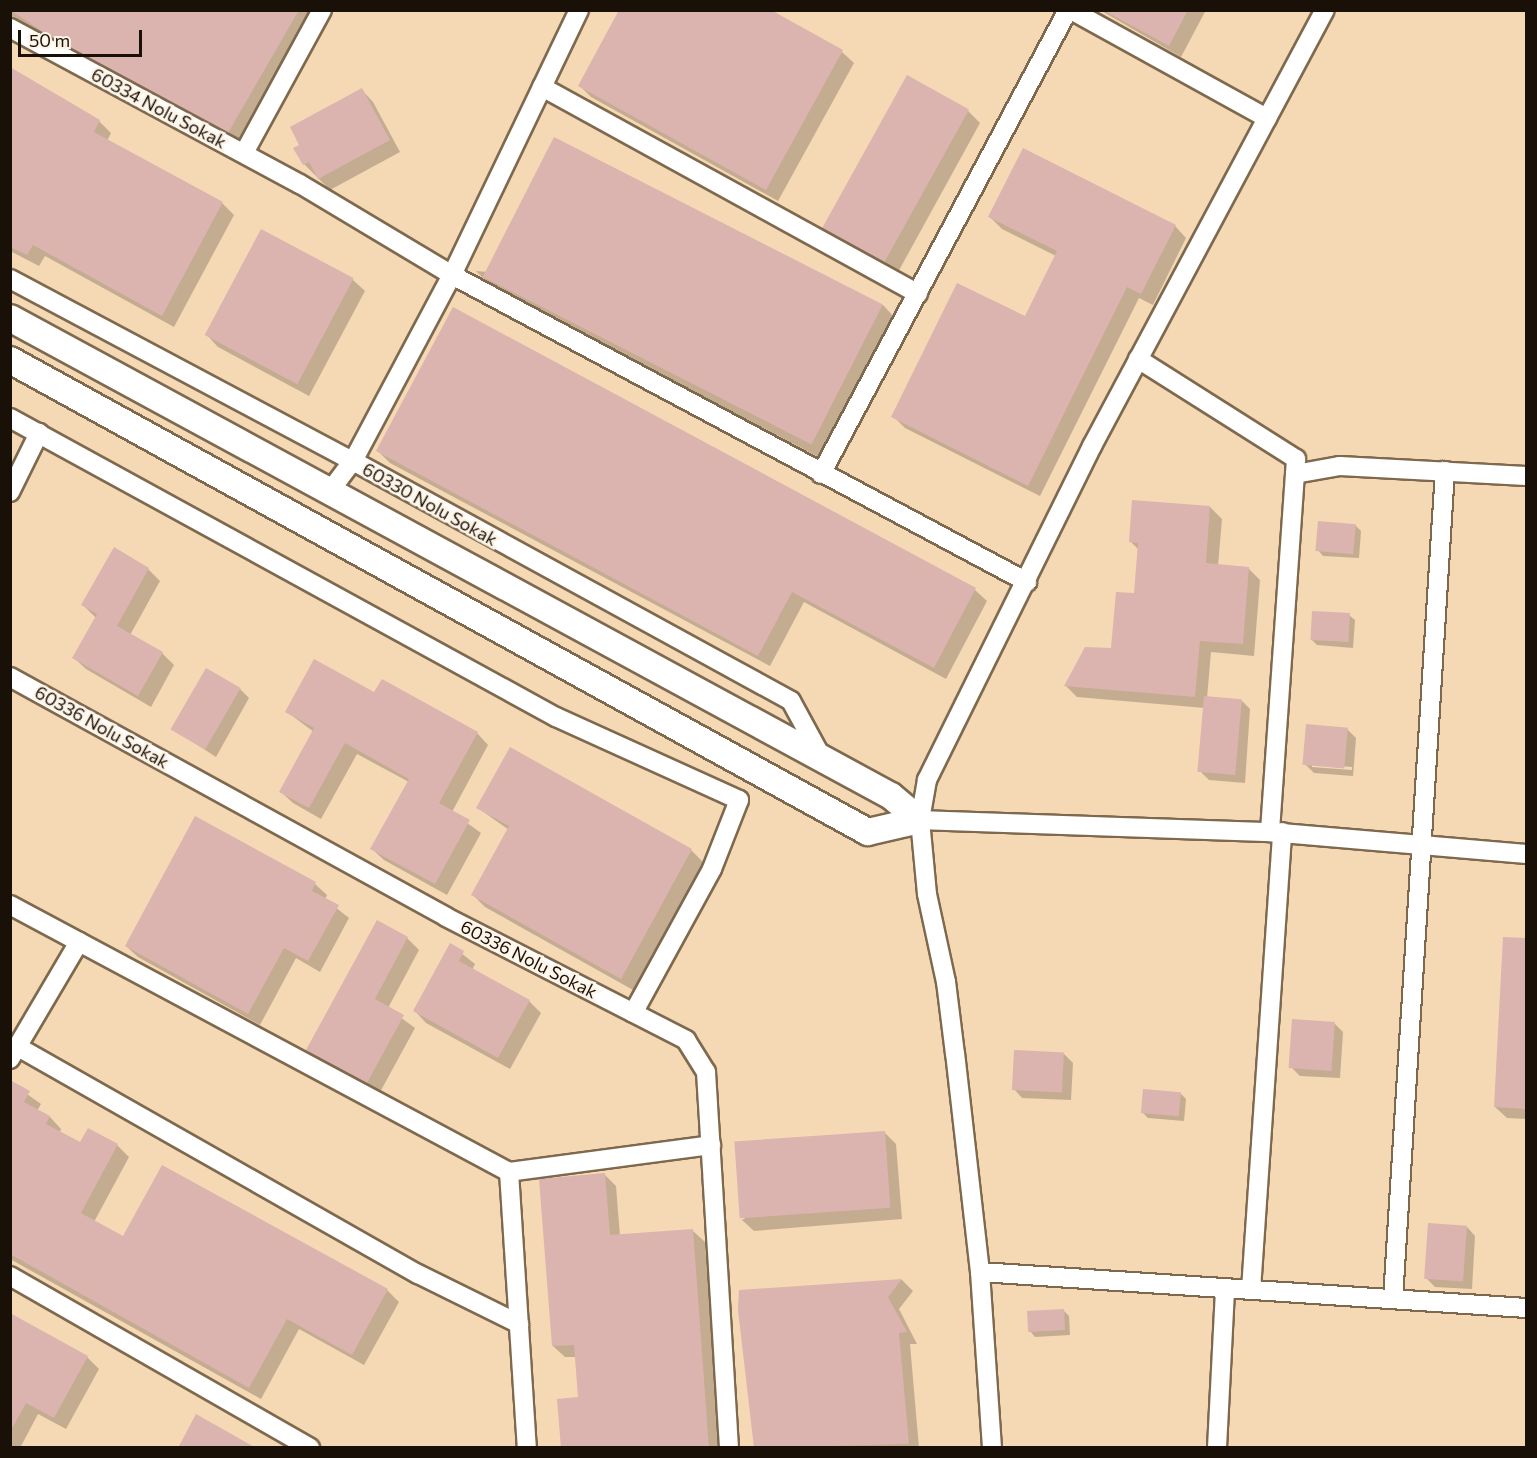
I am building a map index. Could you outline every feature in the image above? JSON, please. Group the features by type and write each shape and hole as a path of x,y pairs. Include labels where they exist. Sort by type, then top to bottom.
{"street":[{"path":"244,153 322,10"},
{"path":"330,491 353,461 452,275 579,10"},
{"path":"821,474 1070,10 1267,118"},
{"path":"992,1448 980,1272 946,982 927,894 920,820 927,780 1138,359 1325,10"},
{"name":"60334 Nolu Sokak","path":"10,28 244,153 452,275 1027,582"},
{"path":"542,87 918,294"},
{"name":"60330 Nolu Sokak","path":"10,279 353,461 791,701 823,759"},
{"path":"10,318 891,796 920,820"},
{"path":"1138,359 1296,459 1251,1290"},
{"path":"10,360 868,832 920,820 1276,832 1527,854"},
{"path":"10,418 556,717 739,800 712,869 633,1013"},
{"path":"10,492 39,433"},
{"path":"1295,474 1340,466 1527,476"},
{"path":"1393,1299 1423,845 1444,471"},
{"name":"60336 Nolu Sokak","path":"10,677 446,917 686,1040 706,1072 729,1448"},
{"path":"10,904 509,1172 711,1145"},
{"path":"80,942 14,1053 418,1274 519,1324"},
{"path":"509,1172 527,1448"},
{"path":"980,1272 1527,1308"},
{"path":"10,1276 310,1448"},
{"path":"1217,1448 1224,1288"}],"shaded area":[{"path":"10,11 1526,11 1526,1447 10,1447"}],"building":[{"path":"10,10 299,10 228,133 51,37"},
{"path":"619,10 771,10 843,50 766,190 578,86"},
{"path":"1103,10 1188,10 1169,46"},
{"path":"10,67 100,120 94,132 223,202 162,316 33,245 27,255 10,247"},
{"path":"907,75 969,109 884,263 822,229"},
{"path":"362,88 390,140 318,179 309,162 303,165 293,148 299,145 290,127"},
{"path":"554,137 883,305 812,444 483,277"},
{"path":"1023,148 1176,225 1141,294 1127,287 1028,486 891,417 957,283 1025,316 1057,251 988,217"},
{"path":"261,229 354,278 297,384 205,335"},
{"path":"453,307 976,588 934,668 792,592 758,656 376,451"},
{"path":"1132,500 1210,506 1206,563 1249,567 1243,644 1200,641 1195,697 1064,686 1085,647 1111,648 1116,592 1134,593 1138,543 1129,542"},
{"path":"1318,521 1356,524 1353,554 1315,551"},
{"path":"114,547 149,568 117,626 163,652 138,696 72,658 97,614 81,605"},
{"path":"1312,611 1350,613 1348,642 1310,640"},
{"path":"314,659 374,692 382,679 478,732 439,803 470,820 435,884 370,849 409,779 345,743 309,808 279,792 314,728 285,712"},
{"path":"206,668 241,688 205,749 170,729"},
{"path":"1204,696 1242,699 1235,775 1197,772"},
{"path":"1306,724 1348,728 1344,769 1302,765"},
{"path":"510,747 692,849 621,979 471,895 509,826 476,808"},
{"path":"195,816 316,882 312,891 339,905 308,961 284,948 248,1014 125,946"},
{"path":"377,920 408,937 375,999 404,1015 367,1083 306,1050"},
{"path":"1503,937 1527,938 1527,1109 1494,1107"},
{"path":"450,943 464,951 459,961 530,1000 498,1058 413,1011"},
{"path":"1292,1019 1335,1022 1331,1071 1289,1068"},
{"path":"1014,1050 1064,1053 1062,1093 1012,1090"},
{"path":"10,1080 30,1091 24,1102 50,1116 46,1124 80,1142 88,1128 118,1144 81,1213 123,1236 162,1165 388,1289 352,1355 287,1319 249,1388 10,1254"},
{"path":"1143,1089 1181,1092 1179,1116 1141,1113"},
{"path":"885,1131 890,1208 740,1218 734,1142"},
{"path":"605,1173 610,1235 693,1229 709,1448 561,1448 557,1399 578,1397 574,1345 552,1346 539,1179"},
{"path":"1428,1223 1467,1226 1463,1282 1424,1279"},
{"path":"902,1279 888,1297 907,1332 899,1333 909,1444 754,1448 738,1310 739,1290"},
{"path":"1064,1309 1065,1330 1028,1332 1027,1311"},
{"path":"10,1313 88,1356 54,1418 26,1403 10,1432"},
{"path":"196,1414 256,1448 178,1448"}]}
